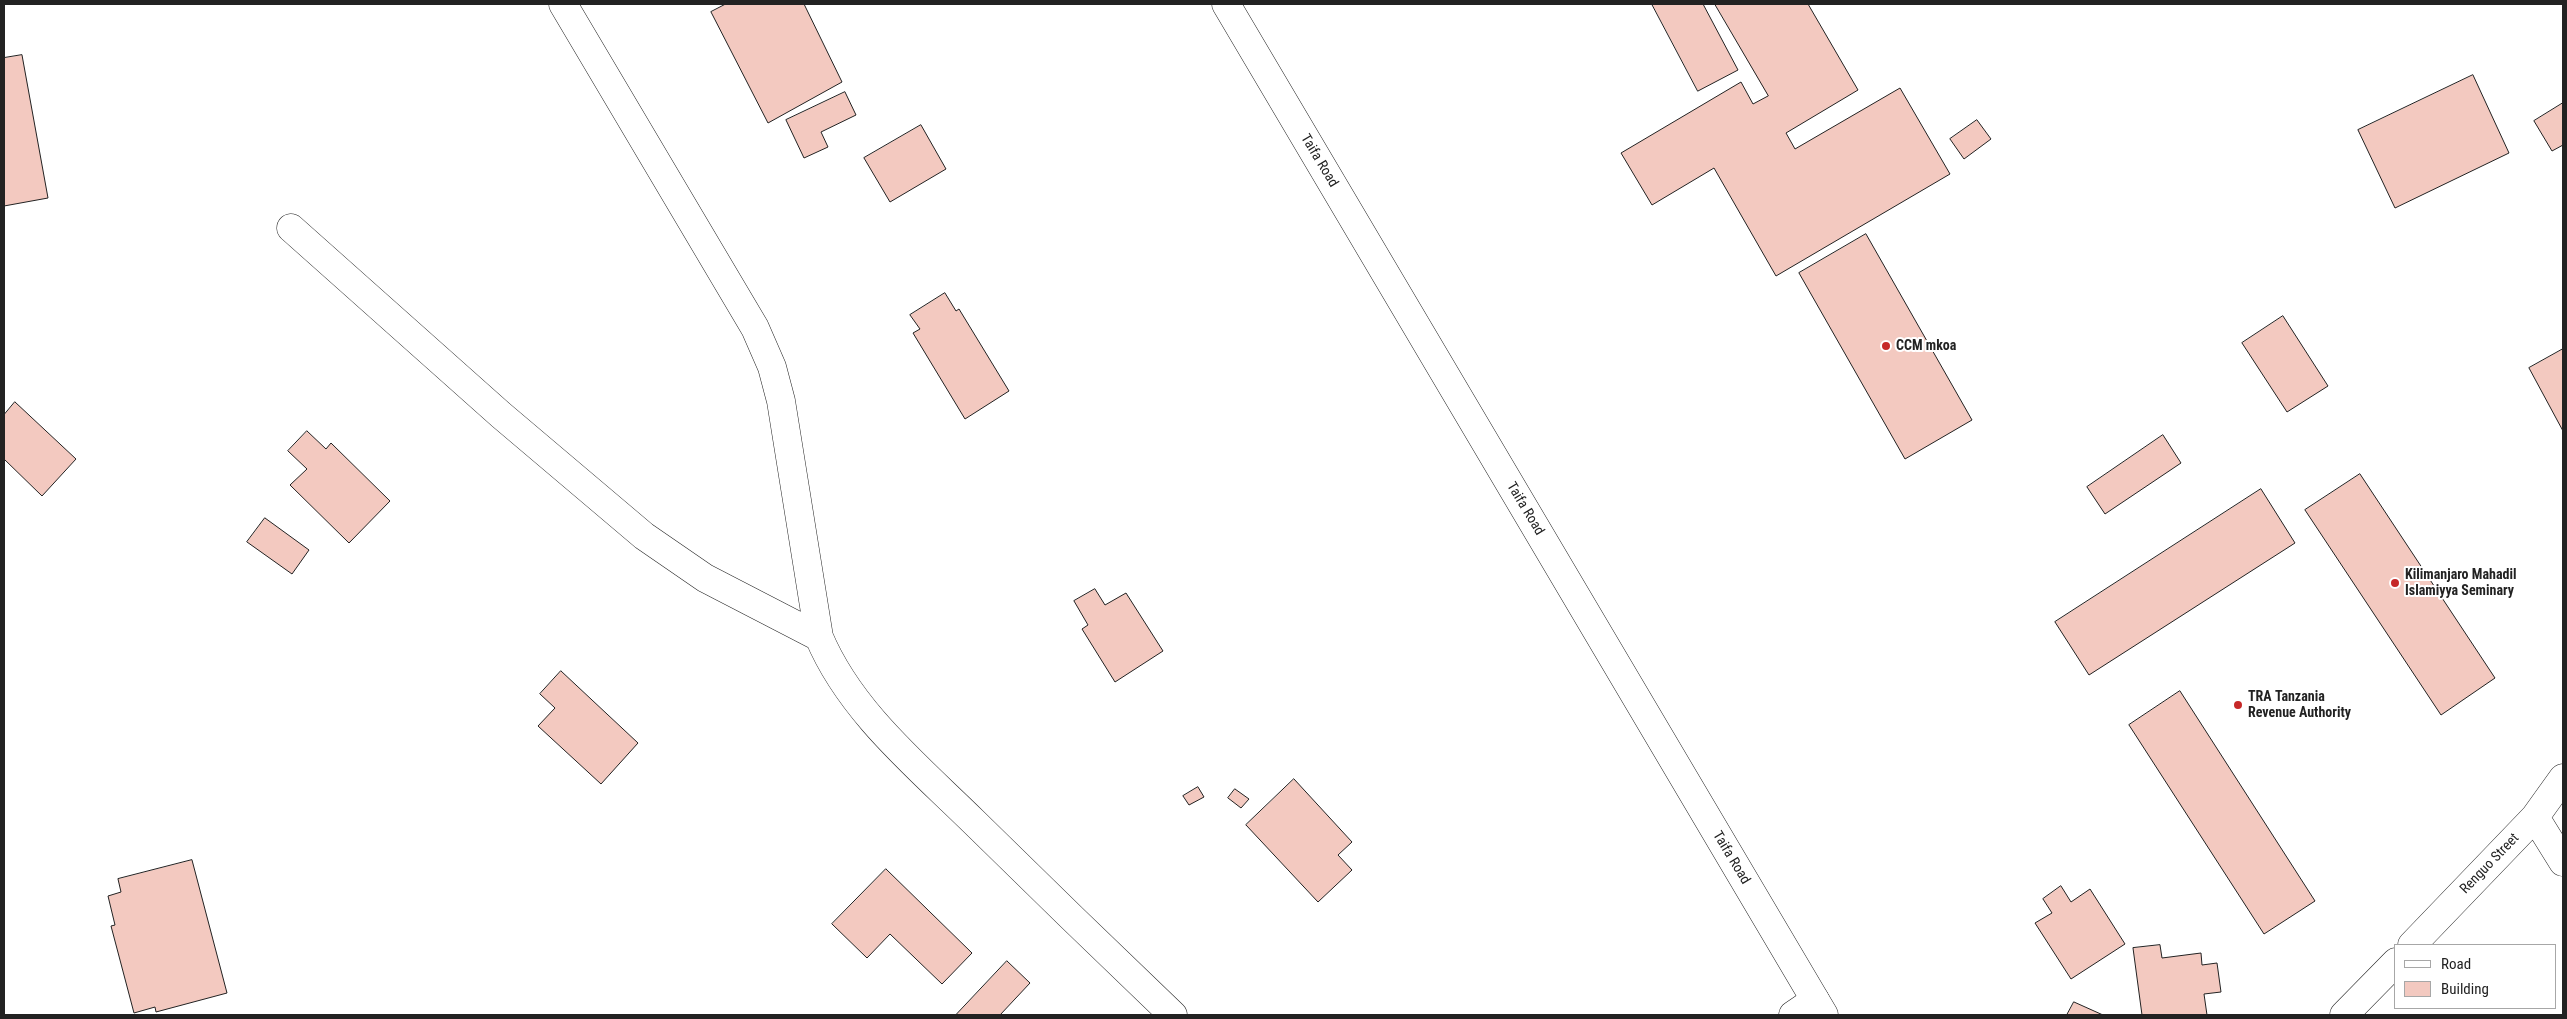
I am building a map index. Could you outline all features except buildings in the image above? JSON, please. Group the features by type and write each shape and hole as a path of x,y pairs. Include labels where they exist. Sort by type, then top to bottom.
{"main road":[{"path":"563,4 756,328 772,367 782,410 818,637 828,660 864,710 916,765 1173,1015"},
{"name":"Taifa Road","path":"1226,4 1820,1008"},
{"path":"291,228 501,415 644,536 705,578 818,637"},
{"name":"Renguo Street","path":"2413,944 2535,818 2563,778"},
{"path":"2535,818 2563,862"},
{"path":"2344,1015 2394,964"},
{"path":"1792,1015 1820,1008"}],"place":[{"name":"CCM mkoa","path":"1886,346"},
{"name":"Kilimanjaro Mahadil Islamiyya Seminary","path":"2395,583"},
{"name":"TRA Tanzania Revenue Authority","path":"2238,705"}]}
